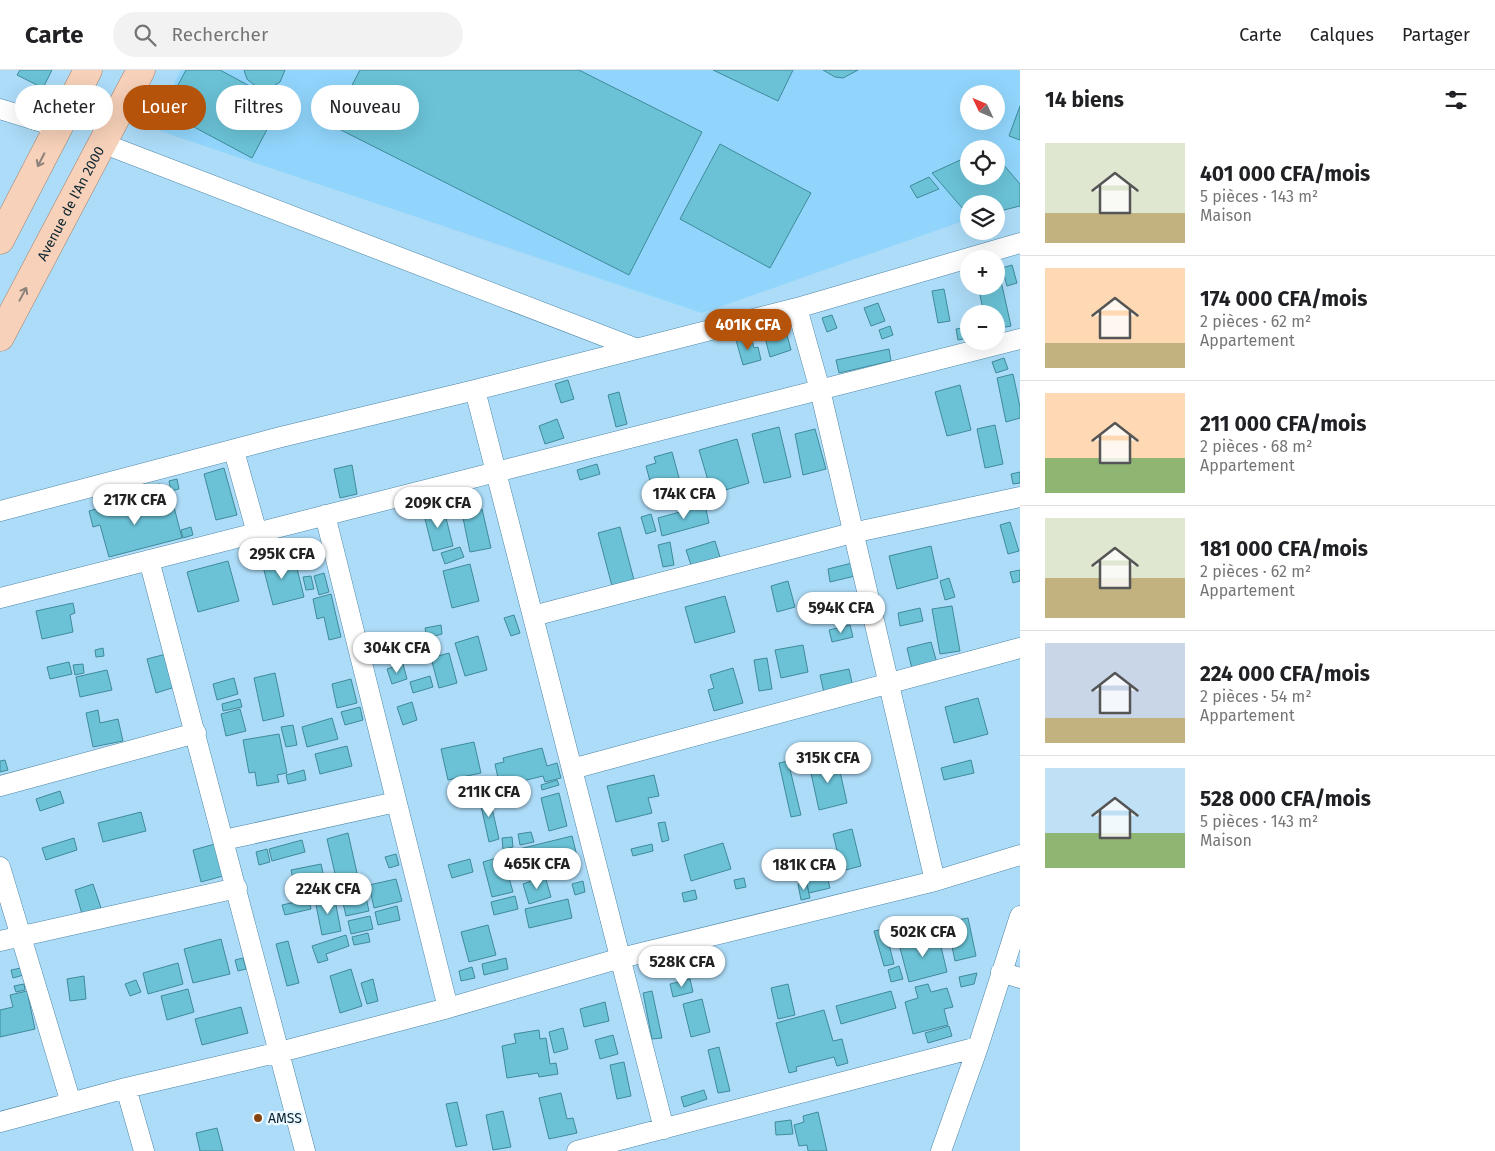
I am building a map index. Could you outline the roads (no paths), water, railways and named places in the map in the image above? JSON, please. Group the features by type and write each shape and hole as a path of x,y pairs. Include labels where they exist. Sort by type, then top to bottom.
{"main road":[{"path":"80,85 88,70"},
{"name":"Avenue de l'An 2000","path":"0,337 141,70"},
{"path":"0,240 56,130"}],"street":[{"path":"0,108 15,113"},
{"path":"102,143 635,348"},
{"path":"0,511 797,308 1020,243"},
{"path":"797,308 820,390 935,881"},
{"path":"0,598 1020,339"},
{"path":"475,390 664,1129"},
{"path":"234,450 257,532"},
{"path":"533,616 852,533 1020,497"},
{"path":"324,515 448,1008"},
{"path":"149,560 305,1151"},
{"path":"572,769 1020,648"},
{"path":"0,786 196,734"},
{"path":"224,840 396,802"},
{"path":"0,1122 126,1088 280,1052 448,1008 621,958 935,881 1020,855"},
{"path":"0,867 71,1103"},
{"path":"0,941 237,888"},
{"path":"942,1151 1020,916"},
{"path":"1001,972 1020,978"},
{"path":"577,1151 978,1047"},
{"path":"126,1088 144,1151"}],"place":[{"name":"AMSS","path":"258,1118"}]}
